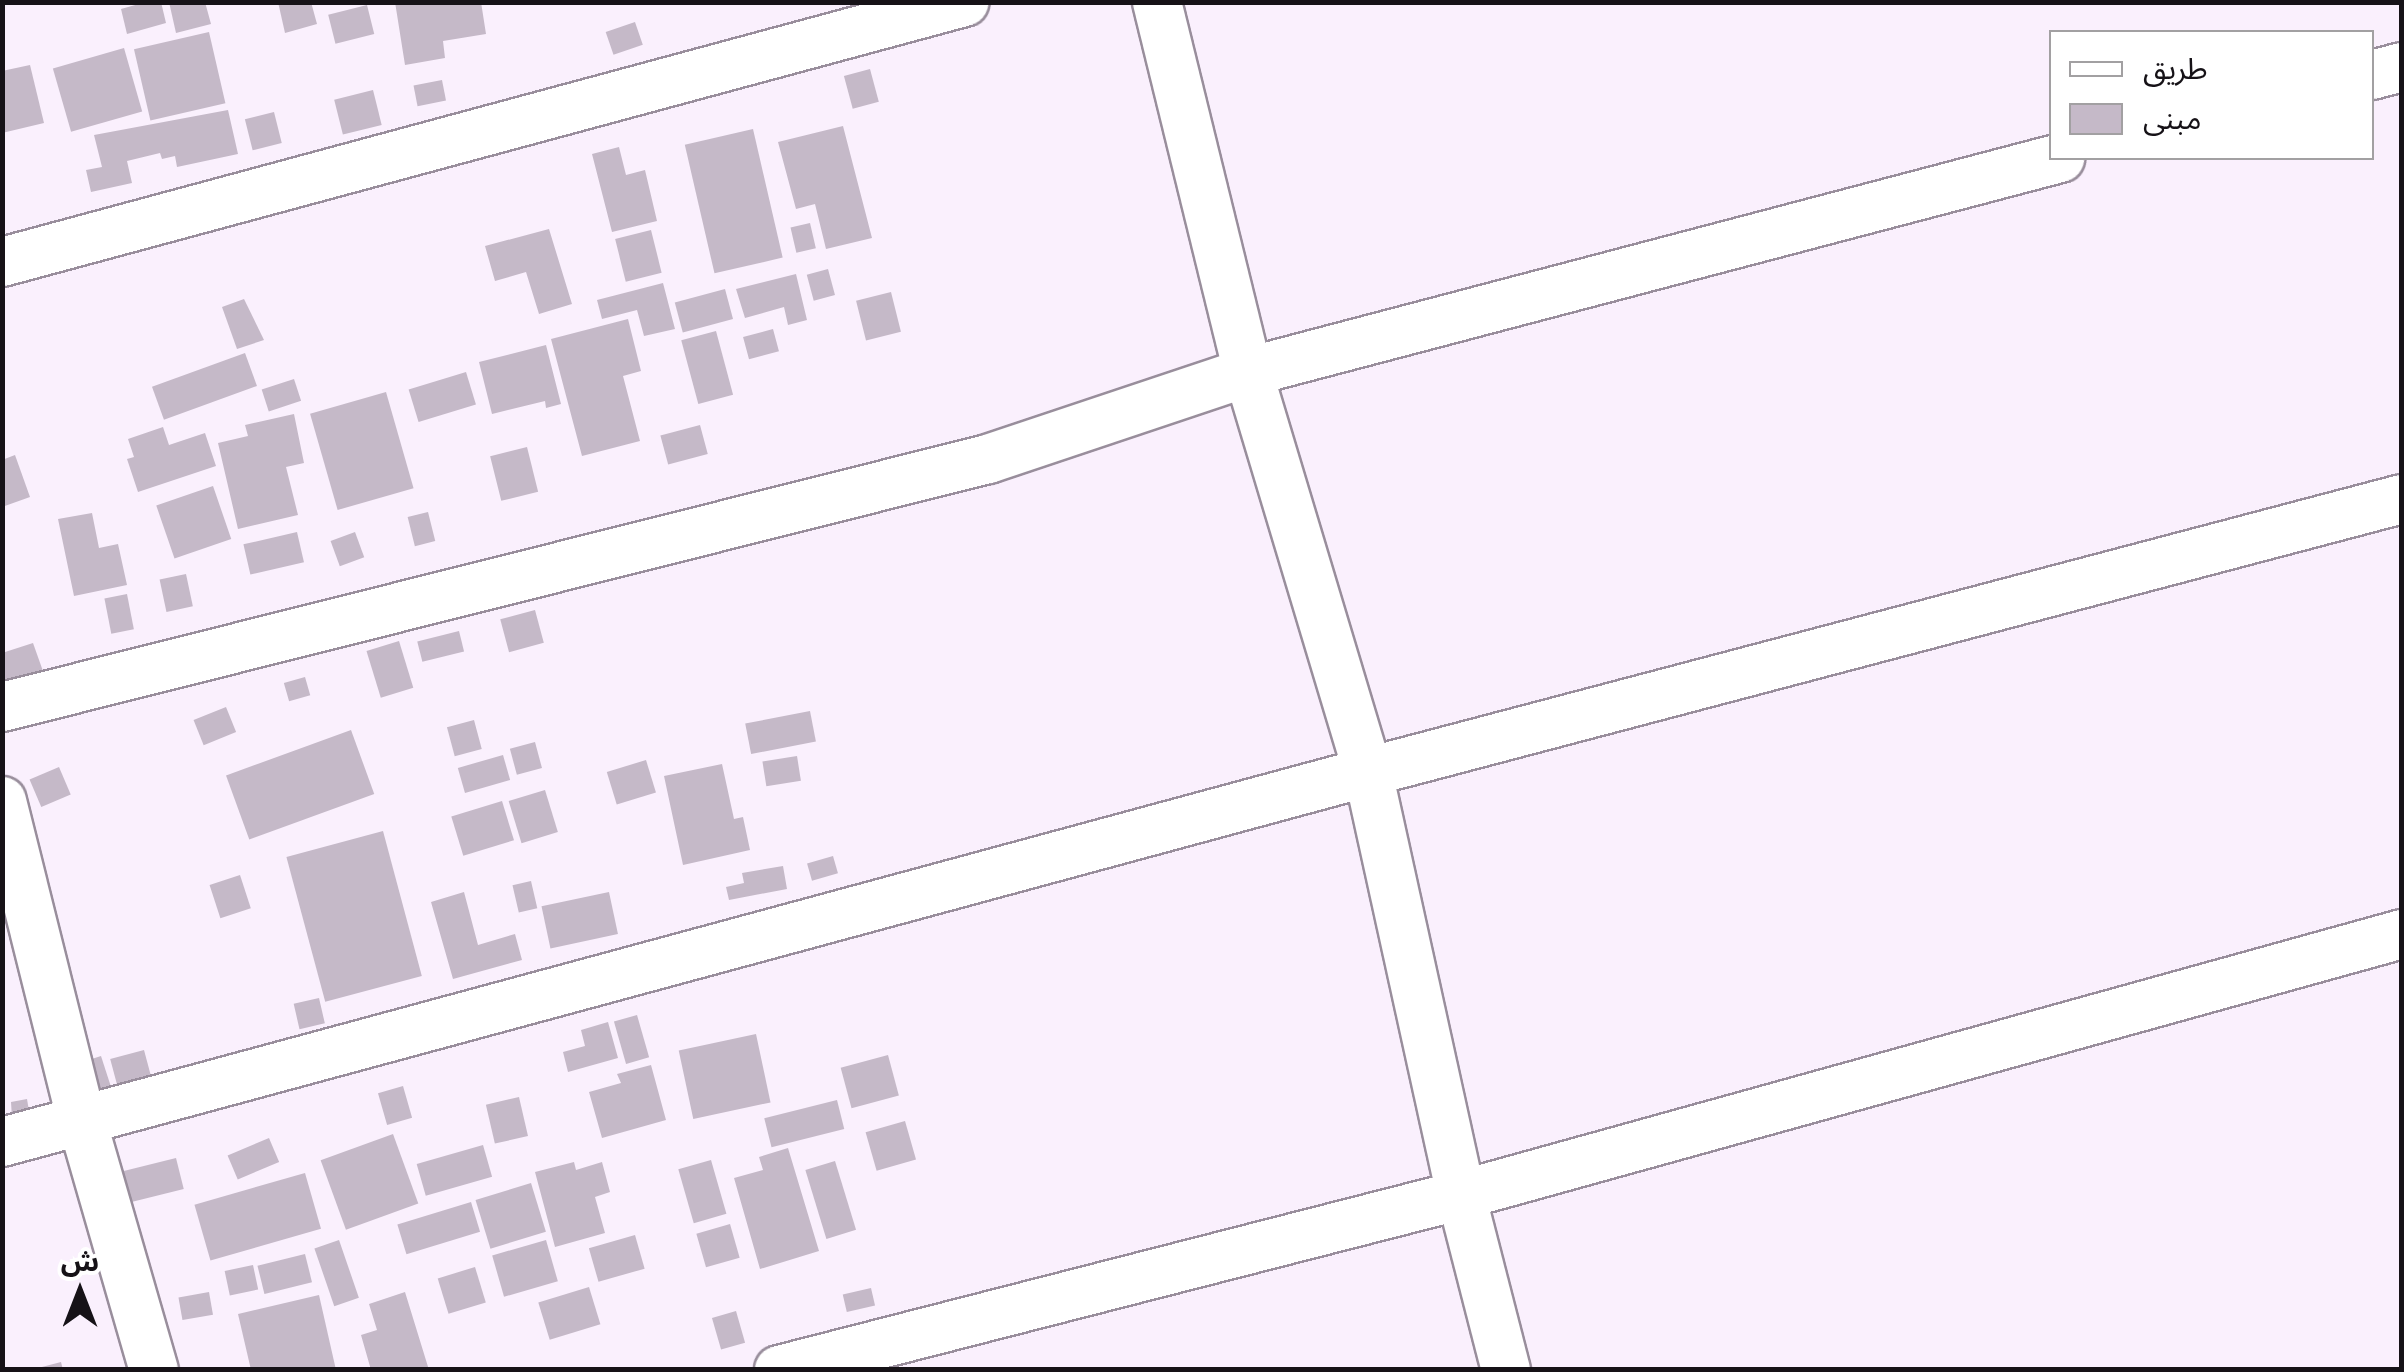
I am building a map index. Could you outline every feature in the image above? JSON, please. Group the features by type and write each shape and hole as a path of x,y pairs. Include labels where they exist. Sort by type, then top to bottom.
{"street":[{"path":"2,262 964,2"},
{"path":"1157,2 1248,372 1368,772 1461,1195 1506,1370"},
{"path":"2374,74 2402,67"},
{"path":"2,707 988,459 1248,372 2052,160"},
{"path":"2,1142 1368,772 2402,500"},
{"path":"2,801 82,1121 154,1370"},
{"path":"779,1370 1461,1195 2402,934"}],"building":[{"path":"161,2 166,23 127,34 121,9"},
{"path":"169,2 205,2 211,24 176,33"},
{"path":"278,2 311,2 317,24 285,33"},
{"path":"395,2 481,2 486,34 443,41 445,58 405,65"},
{"path":"367,5 374,34 335,44 328,15"},
{"path":"635,22 643,45 614,55 606,32"},
{"path":"209,32 225,103 150,120 134,49"},
{"path":"124,48 142,111 71,132 53,68"},
{"path":"30,65 44,123 2,133 2,71"},
{"path":"870,69 879,102 853,109 844,76"},
{"path":"442,80 446,101 418,106 414,86"},
{"path":"373,90 382,125 343,135 334,100"},
{"path":"228,110 238,154 177,167 175,156 162,159 160,153 127,161 132,183 91,192 86,170 102,167 94,135"},
{"path":"274,112 282,143 253,150 245,119"},
{"path":"843,126 872,238 826,249 815,204 796,209 778,142"},
{"path":"753,129 783,258 714,273 685,145"},
{"path":"619,147 626,175 645,170 657,221 612,232 592,154"},
{"path":"810,223 816,248 796,253 791,227"},
{"path":"549,229 572,304 539,314 526,272 495,281 485,246"},
{"path":"651,230 662,273 626,282 615,239"},
{"path":"828,269 835,295 814,301 807,275"},
{"path":"796,274 807,320 788,325 784,307 745,318 736,289"},
{"path":"663,283 675,329 644,336 637,310 602,319 597,300"},
{"path":"725,289 733,319 683,332 675,302"},
{"path":"891,292 901,332 866,340 856,301"},
{"path":"244,299 264,340 237,349 222,307"},
{"path":"628,319 641,371 623,376 640,441 582,456 551,339"},
{"path":"773,329 779,351 749,359 743,337"},
{"path":"716,331 733,395 698,404 681,340"},
{"path":"546,345 561,404 546,408 545,401 492,414 479,362"},
{"path":"245,353 257,386 164,420 152,387"},
{"path":"466,372 476,405 419,422 409,390"},
{"path":"294,379 301,401 269,411 262,390"},
{"path":"386,392 414,488 338,510 310,414"},
{"path":"294,414 304,463 286,467 298,515 238,529 218,443 248,436 245,425"},
{"path":"700,425 708,454 668,465 660,436"},
{"path":"163,427 169,445 205,433 216,466 138,492 127,459 134,457 128,439"},
{"path":"527,447 538,492 501,501 490,456"},
{"path":"15,455 30,497 2,507 2,460"},
{"path":"213,486 231,539 175,558 156,506"},
{"path":"428,512 435,541 415,546 408,517"},
{"path":"92,513 99,548 118,544 127,585 74,596 58,519"},
{"path":"297,532 304,562 250,575 243,544"},
{"path":"355,532 364,557 340,566 331,541"},
{"path":"186,574 193,606 166,612 160,580"},
{"path":"127,594 134,629 111,634 104,598"},
{"path":"535,610 544,643 509,652 500,619"},
{"path":"459,631 464,651 422,662 417,641"},
{"path":"399,641 413,688 381,698 366,651"},
{"path":"33,643 44,674 2,684 2,653"},
{"path":"305,677 310,695 289,701 284,683"},
{"path":"226,707 236,732 204,745 194,720"},
{"path":"810,711 816,741 751,754 745,724"},
{"path":"474,720 482,749 455,756 447,727"},
{"path":"351,730 374,794 249,839 226,775"},
{"path":"535,742 542,768 517,775 510,749"},
{"path":"503,755 510,780 465,793 458,768"},
{"path":"797,756 801,781 766,786 762,761"},
{"path":"646,760 656,793 617,805 607,772"},
{"path":"722,764 734,819 743,817 750,850 683,865 664,776"},
{"path":"59,767 71,795 41,807 30,780"},
{"path":"545,790 558,832 522,843 509,801"},
{"path":"502,801 514,840 463,856 451,816"},
{"path":"383,831 422,976 325,1002 286,857"},
{"path":"833,856 838,873 812,881 807,863"},
{"path":"783,866 787,889 729,900 726,887 744,883 742,873"},
{"path":"240,875 251,908 220,918 210,885"},
{"path":"531,881 537,908 519,913 512,885"},
{"path":"464,892 478,945 515,934 522,960 453,979 431,902"},
{"path":"609,892 618,934 550,948 542,906"},
{"path":"319,998 325,1023 300,1029 294,1004"},
{"path":"637,1015 649,1057 626,1064 614,1022"},
{"path":"608,1022 618,1058 568,1072 563,1052 585,1046 581,1030"},
{"path":"756,1034 771,1102 693,1119 679,1050"},
{"path":"144,1050 152,1080 118,1089 110,1059"},
{"path":"888,1055 899,1096 852,1108 841,1068"},
{"path":"101,1056 111,1087 90,1094 80,1063"},
{"path":"651,1065 666,1120 602,1138 589,1092 621,1083 617,1074"},
{"path":"403,1086 412,1118 387,1125 378,1093"},
{"path":"519,1097 528,1136 495,1144 486,1105"},
{"path":"27,1099 30,1117 12,1119 11,1102"},
{"path":"837,1100 844,1129 771,1147 764,1118"},
{"path":"905,1121 916,1159 877,1171 866,1132"},
{"path":"393,1134 418,1204 346,1230 321,1160"},
{"path":"269,1138 279,1162 238,1180 228,1156"},
{"path":"483,1145 492,1177 426,1196 417,1164"},
{"path":"788,1148 819,1251 760,1269 734,1178 763,1170 759,1157"},
{"path":"176,1158 184,1189 126,1203 119,1172"},
{"path":"711,1160 726,1214 694,1223 678,1169"},
{"path":"835,1161 856,1230 826,1239 805,1170"},
{"path":"574,1162 576,1170 602,1162 610,1192 595,1197 605,1233 555,1247 535,1172"},
{"path":"305,1173 321,1229 210,1260 194,1205"},
{"path":"531,1183 546,1232 490,1249 476,1200"},
{"path":"471,1202 480,1232 406,1254 397,1225"},
{"path":"730,1224 740,1258 706,1267 696,1234"},
{"path":"635,1235 645,1269 599,1282 589,1248"},
{"path":"339,1240 359,1298 334,1306 314,1248"},
{"path":"546,1240 558,1281 504,1297 492,1255"},
{"path":"305,1254 312,1282 264,1294 257,1266"},
{"path":"253,1265 258,1289 230,1295 225,1271"},
{"path":"475,1267 486,1302 449,1314 438,1278"},
{"path":"589,1287 600,1324 550,1340 538,1302"},
{"path":"871,1288 875,1306 847,1312 843,1295"},
{"path":"209,1292 213,1315 182,1320 178,1297"},
{"path":"405,1292 429,1370 371,1370 361,1335 377,1330 369,1304"},
{"path":"319,1295 336,1370 251,1370 238,1314"},
{"path":"736,1311 745,1343 721,1350 712,1318"},
{"path":"61,1362 63,1370 38,1370 38,1368"}]}
